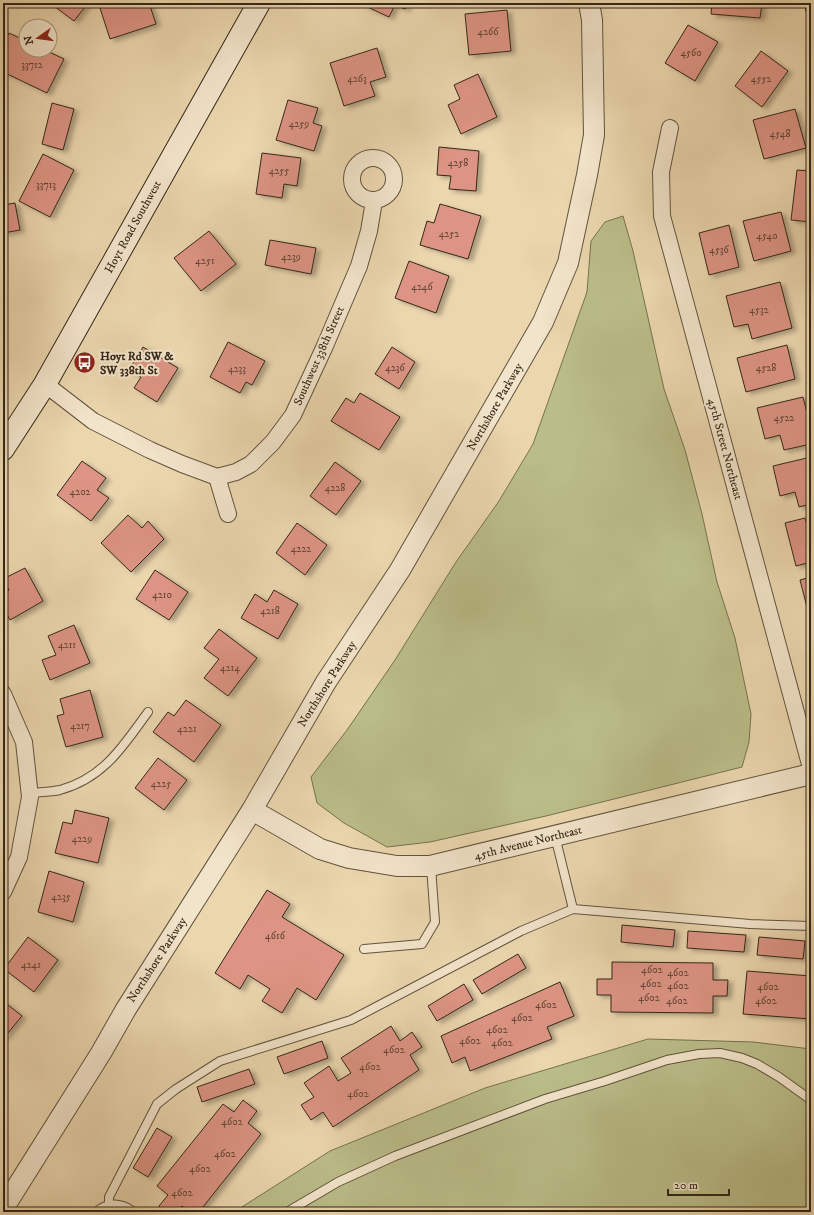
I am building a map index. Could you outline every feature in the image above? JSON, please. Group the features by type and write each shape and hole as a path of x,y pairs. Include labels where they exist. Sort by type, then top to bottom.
{"main road":[{"name":"Hoyt Road Southwest","path":"3,449 45,384 259,3"}],"street":[{"name":"Northshore Parkway","path":"3,1210 102,1053 126,1009 252,810 326,682 400,570 543,322 568,263 594,135 592,20 589,3"},
{"name":"45th Street Northeast","path":"670,128 661,172 662,216 811,768"},
{"name":"Southwest 338th Street","path":"217,477 236,472 252,464 274,442 293,415 324,348 359,266 369,231 374,201"},
{"path":"45,384 93,420 150,450 217,477 228,514"},
{"path":"3,694 24,742 30,793 19,857 3,892"},
{"name":"45th Avenue Northeast","path":"252,810 320,849 349,858 397,866 430,866 811,774"}],"lane":[{"path":"30,793 60,790 88,779 112,760 148,712"},
{"path":"555,836 573,908"},
{"path":"364,949 422,944 435,922 430,866"},
{"path":"109,1204 109,1197 157,1104 176,1089 220,1061 351,1020 521,931 573,908 750,924 811,926"},
{"path":"287,1212 338,1182 395,1156 544,1099 605,1081 667,1060 699,1054 720,1053 742,1058 757,1064 811,1100"},
{"path":"96,1212 109,1204 127,1206 134,1212"}],"green space":[{"path":"623,216 633,251 664,389 685,450 702,514 717,582 735,638 751,714 749,742 742,767 546,816 430,842 387,847 344,823 317,803 311,777 347,730 395,660 456,562 499,501 533,444 587,292 591,241 605,222"},
{"path":"648,1039 753,1042 811,1049 811,1212 234,1212 330,1151 485,1088"}],"building":[{"path":"50,3 88,3 74,21"},
{"path":"106,3 149,3 156,24 110,39 99,5"},
{"path":"361,3 408,3 405,9 395,5 389,17"},
{"path":"712,3 762,3 760,18 711,14"},
{"path":"804,3 811,3 811,31"},
{"path":"507,10 511,51 469,55 465,14"},
{"path":"688,25 718,42 695,81 665,63"},
{"path":"9,33 18,37 18,58 58,58 58,56 64,59 47,93 3,72 3,44"},
{"path":"377,48 386,77 370,82 375,96 344,106 330,63"},
{"path":"761,51 788,71 762,107 735,86"},
{"path":"478,74 497,117 461,134 448,105 460,99 454,85"},
{"path":"288,100 318,108 313,123 322,126 314,151 276,140"},
{"path":"52,103 74,109 63,150 42,144"},
{"path":"795,109 806,148 764,159 753,120"},
{"path":"439,147 479,151 476,191 449,189 451,176 437,175"},
{"path":"262,153 301,158 297,186 284,184 282,198 256,194"},
{"path":"43,154 74,170 50,217 19,201"},
{"path":"797,170 811,171 811,222 791,220"},
{"path":"15,203 20,230 3,233 3,205"},
{"path":"440,204 481,216 468,259 420,245 427,221 434,223"},
{"path":"781,212 791,251 754,261 743,221"},
{"path":"729,225 739,267 709,275 699,233"},
{"path":"209,231 236,264 201,291 174,258"},
{"path":"270,240 316,248 311,274 265,265"},
{"path":"409,261 449,276 436,313 395,298"},
{"path":"780,282 792,328 752,339 748,324 734,327 726,296"},
{"path":"228,342 265,361 252,385 246,382 240,393 210,377"},
{"path":"787,345 795,379 746,392 737,358"},
{"path":"143,347 178,368 157,402 134,388 141,377 129,370"},
{"path":"392,347 415,362 399,389 375,374"},
{"path":"360,393 400,417 379,450 331,421 346,398 354,403"},
{"path":"803,397 811,429 811,444 784,450 780,435 765,439 757,408"},
{"path":"811,457 811,504 799,507 795,492 780,496 773,466"},
{"path":"82,461 106,478 97,490 109,498 91,521 57,495"},
{"path":"335,462 361,481 336,515 310,496"},
{"path":"128,515 142,528 148,521 164,539 131,572 101,543"},
{"path":"805,518 807,526 811,525 811,562 796,566 785,523"},
{"path":"297,523 327,545 305,575 276,553"},
{"path":"25,568 43,601 10,620 3,607 3,593 9,590 3,579"},
{"path":"155,570 188,592 169,620 136,599"},
{"path":"811,577 811,623 800,580"},
{"path":"274,590 298,604 278,639 241,618 255,594 267,602"},
{"path":"74,625 90,663 50,680 42,660 56,655 48,636"},
{"path":"219,629 257,658 228,696 204,678 219,659 204,648"},
{"path":"90,690 103,737 66,747 57,716 64,714 60,699"},
{"path":"186,700 221,725 194,762 153,732 168,712 174,716"},
{"path":"158,758 187,780 164,810 135,788"},
{"path":"75,810 109,818 98,863 55,853 63,822 72,824"},
{"path":"49,871 84,882 73,922 38,912"},
{"path":"267,890 290,904 282,917 344,955 316,1000 297,988 282,1013 262,1001 270,989 248,975 240,989 215,973"},
{"path":"622,925 675,930 673,947 621,942"},
{"path":"688,931 746,935 744,952 687,948"},
{"path":"28,937 58,960 34,992 4,969"},
{"path":"759,937 805,941 803,959 757,955"},
{"path":"518,954 526,968 482,994 473,980"},
{"path":"612,962 713,963 713,980 728,980 727,996 713,996 713,1013 611,1012 611,995 597,995 597,979 612,979"},
{"path":"747,971 811,976 811,1019 743,1014"},
{"path":"560,982 574,1016 547,1027 552,1039 470,1071 465,1057 452,1063 441,1036"},
{"path":"464,984 473,1000 437,1021 428,1006"},
{"path":"3,1001 22,1016 3,1039"},
{"path":"391,1026 400,1041 412,1032 422,1047 410,1055 419,1070 333,1127 323,1112 311,1120 301,1105 314,1097 304,1083 329,1066 338,1081 351,1073 341,1058"},
{"path":"322,1041 328,1058 284,1074 277,1057"},
{"path":"249,1069 255,1084 202,1102 197,1087"},
{"path":"243,1100 257,1111 248,1123 261,1134 199,1212 190,1212 182,1206 177,1212 166,1212 159,1206 168,1195 157,1186 223,1104 234,1112"},
{"path":"157,1128 172,1137 148,1177 133,1168"}],"place":[{"name":"Hoyt Rd SW & SW 338th St","path":"85,363"}]}
